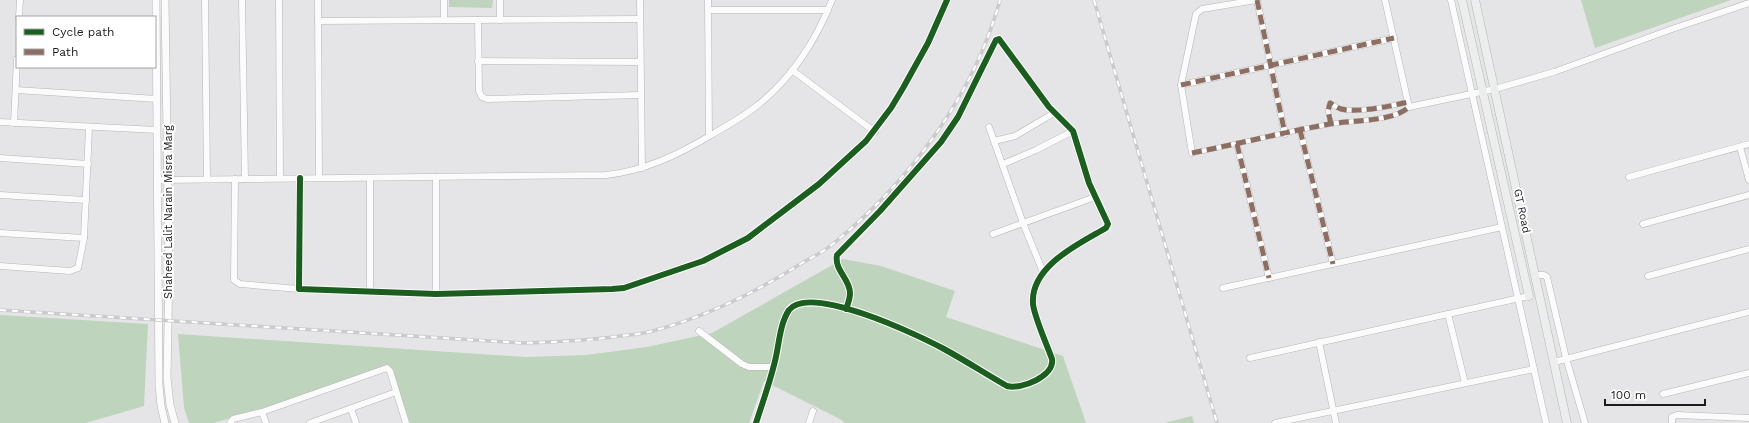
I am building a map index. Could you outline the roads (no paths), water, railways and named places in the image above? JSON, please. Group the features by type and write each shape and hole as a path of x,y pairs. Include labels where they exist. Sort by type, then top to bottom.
{"main road":[{"name":"GT Road","path":"1462,0 1529,296"},
{"name":"GT Road","path":"1475,0 1567,423"}],"street":[{"path":"19,16 20,0"},
{"name":"Shaheed Lalit Narain Misra Marg","path":"156,0 159,385 161,406 165,423"},
{"name":"Shaheed Lalit Narain Misra Marg","path":"165,0 169,268 167,378 170,405 175,423"},
{"path":"205,0 207,179"},
{"path":"242,0 244,179"},
{"path":"279,0 280,178"},
{"path":"318,0 319,178"},
{"path":"444,0 444,20"},
{"path":"500,0 500,20"},
{"path":"640,0 642,168"},
{"path":"708,0 709,136"},
{"path":"158,180 606,175 624,173 642,168 683,151 755,108 779,86 792,70 816,36 832,0"},
{"path":"235,179 234,280 240,284 299,289 436,294 624,288 692,265 748,238 819,184 874,132 891,108 928,44 947,0"},
{"path":"1285,134 1257,0 1202,9 1198,11 1181,86 1192,154 1285,134 1300,130 1403,113 1409,104 1385,0"},
{"path":"1451,0 1546,423"},
{"path":"1331,124 1328,111 1330,103 1339,109 1347,110 1409,104 1495,89 1554,72 1659,33 1749,3"},
{"path":"708,10 828,10"},
{"path":"318,21 640,19"},
{"path":"478,20 479,94 487,98 640,95"},
{"path":"1181,86 1394,38"},
{"path":"756,423 773,367 783,324 790,309 806,301 819,302 846,308 908,331 944,349 1007,386 1015,388 1044,377 1052,366 1052,359 1033,303 1035,288 1043,272 1054,261 1108,226 1108,221 1089,183 1073,131 1054,112 1000,40 997,39 958,117 941,142 880,211 837,255 836,264 846,280 850,292 846,308"},
{"path":"478,61 640,62"},
{"path":"14,123 17,68"},
{"path":"792,70 874,132"},
{"path":"16,90 157,99"},
{"path":"994,141 1015,136 1054,112"},
{"path":"0,122 89,128 157,130"},
{"path":"989,127 1023,223 1043,272"},
{"path":"0,266 70,271 76,270 80,265 84,238 89,128"},
{"path":"1300,130 1333,264"},
{"path":"1003,164 1036,150 1073,131"},
{"path":"1237,144 1269,278"},
{"path":"1629,177 1749,144"},
{"path":"1740,147 1749,180"},
{"path":"0,158 88,164"},
{"path":"436,177 436,294"},
{"path":"299,289 300,178"},
{"path":"370,178 370,292"},
{"path":"0,195 86,200"},
{"path":"1643,224 1749,195"},
{"path":"993,234 1095,197"},
{"path":"1223,288 1502,227"},
{"path":"0,234 84,238"},
{"path":"1648,276 1749,249"},
{"path":"1536,275 1544,275 1547,277 1566,358 1585,423"},
{"path":"1250,358 1529,296"},
{"path":"1554,362 1749,312"},
{"path":"1448,314 1465,383"},
{"path":"699,331 742,364 749,367 773,367"},
{"path":"1319,342 1336,423"},
{"path":"230,423 233,419 262,412 385,368 390,371 406,423"},
{"path":"1275,423 1534,369"},
{"path":"1663,394 1749,373"},
{"path":"310,423 396,392"},
{"path":"351,409 356,423"},
{"path":"809,423 813,411"},
{"path":"262,412 266,423"},
{"path":"1672,423 1672,417 1677,415 1749,418"}],"railway":[{"path":"0,310 522,343 571,341 646,333 689,320 728,304 819,254 862,219 913,164 936,134 974,69 989,35 1000,0"},
{"path":"1094,0 1217,423"}]}
